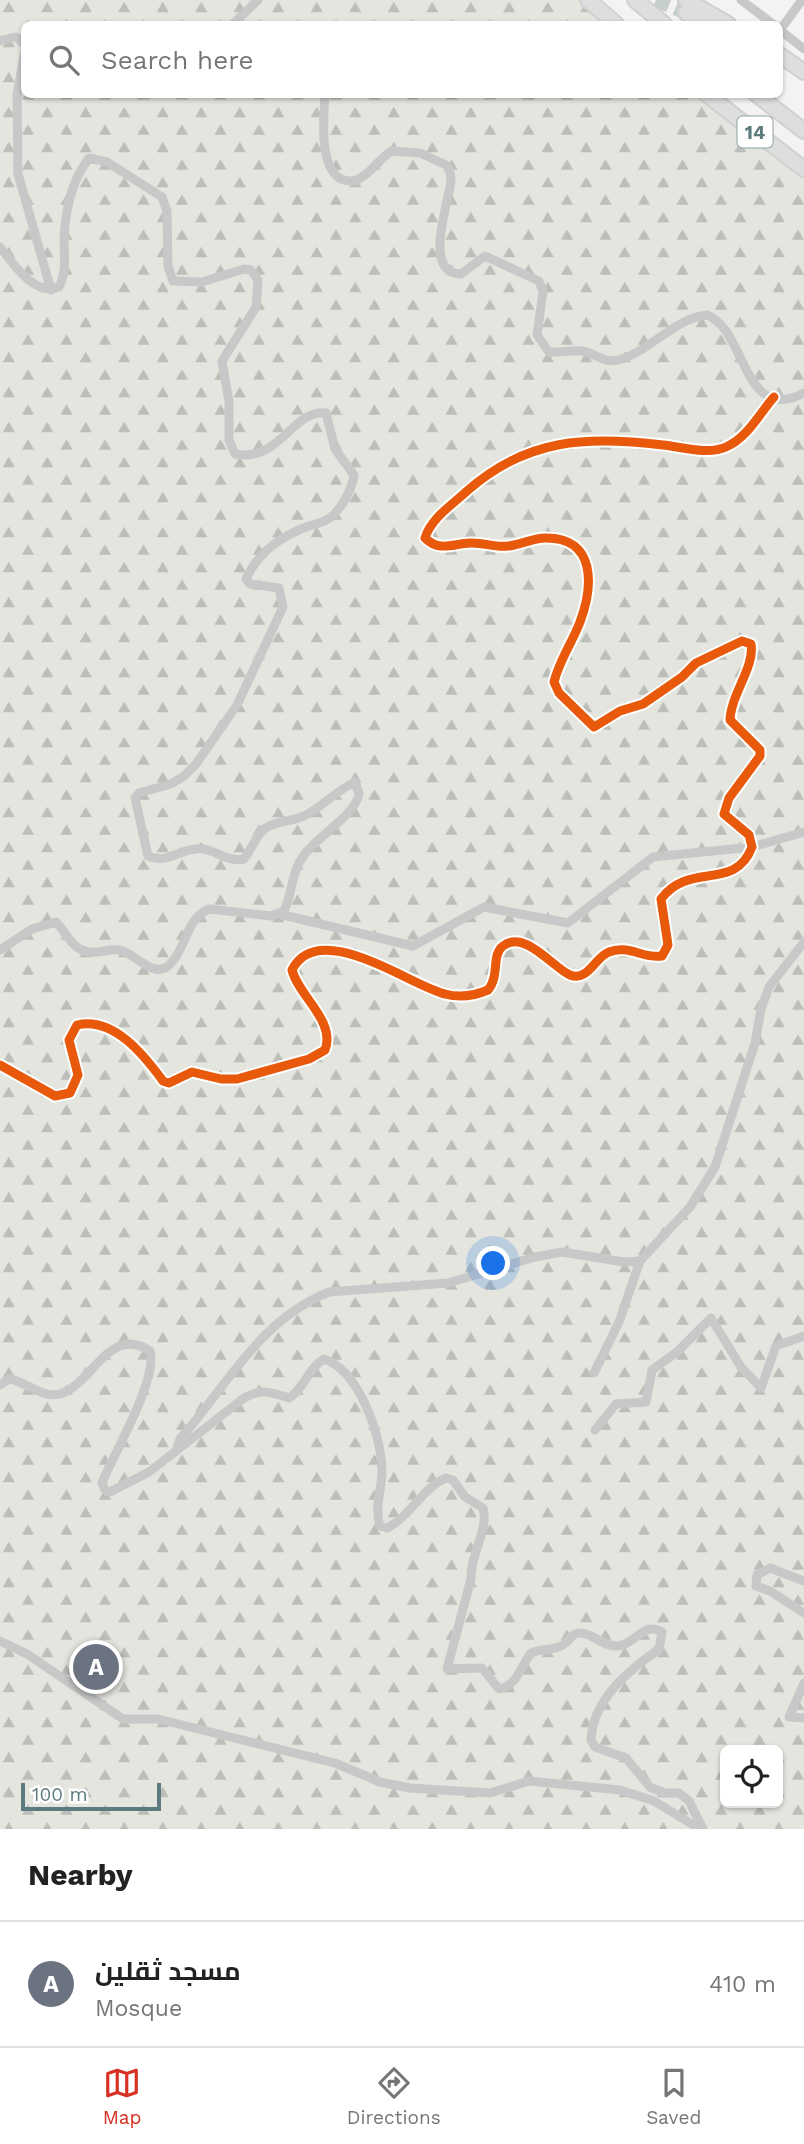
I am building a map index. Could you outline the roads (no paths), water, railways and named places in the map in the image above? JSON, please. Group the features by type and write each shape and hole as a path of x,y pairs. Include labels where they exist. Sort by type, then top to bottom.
{"main road":[{"path":"587,0 612,21"},
{"path":"635,0 660,21"},
{"path":"686,6 704,21"},
{"path":"686,6 721,21"},
{"path":"783,58 804,72"},
{"path":"783,69 804,82"},
{"name":"14","path":"711,98 804,169"},
{"name":"14","path":"761,98 804,131"}],"street":[{"path":"236,21 258,0"},
{"path":"741,0 768,21"},
{"path":"783,25 802,0"},
{"path":"783,30 804,49"},
{"path":"0,41 16,37 21,41"},
{"path":"21,72 17,95 18,174 51,290"},
{"path":"325,98 324,153 333,170 344,179 352,181 366,175 391,151 420,153 446,165 451,179 440,241 445,263 450,271 461,274 485,256 539,281 543,292 537,335 549,352 582,351 608,362 618,360 645,350 674,330 707,315 727,331 746,372 758,388 774,397 789,398 804,393"},
{"path":"51,290 58,287 63,278 66,218 73,184 89,158 100,159 162,197 167,211 168,266 173,281 202,282 244,269 256,274 259,285 256,307 222,361 229,396 229,440 235,454 264,453 309,415 326,413 330,418 335,449 354,475 353,483 331,518 285,537 263,552 250,569 246,579 250,584 279,588 284,599 249,684 196,764 171,783 144,791 135,798 148,856 170,859 193,849 204,849 234,861 244,859 269,826 302,817 318,808 337,791 355,782 359,787 358,800 305,853 296,868 288,903 279,914"},
{"path":"0,247 19,271 51,290"},
{"path":"0,1065 55,1096 70,1093 79,1075 69,1040 77,1025 87,1022 123,1038 137,1049 163,1081 169,1083 192,1072 221,1079 237,1079 309,1059 325,1050 328,1041 320,1019 292,970 296,961 309,954 333,951 360,958 384,965 443,994 461,996 488,990 496,976 497,954 504,945 512,942 528,946 570,975 579,976 588,972 605,953 617,949 653,957 662,956 668,945 661,899 667,890 686,878 728,873 742,864 752,847 749,835 724,814 729,798 760,756 760,750 730,720 731,707 750,660 752,650 749,641 741,641 704,658 643,704 620,711 594,727 559,694 554,682 581,620 589,564 583,553 569,543 544,538 505,547 471,542 446,547 432,545 425,538 437,517 489,472 510,462 552,446 591,439 713,450 740,438 774,397"},
{"path":"0,950 32,929 56,922 80,950 96,954 119,950 145,965 161,970 172,962 188,930 202,912 209,909 271,916 279,914 413,946 484,907 568,923 653,857 752,847 804,832"},
{"path":"594,1373 619,1322 640,1261 690,1207 715,1167 755,1043 765,998 774,979 804,942"},
{"path":"175,1453 180,1439 249,1351 279,1319 313,1298 328,1292 448,1283 535,1257 562,1252 624,1262 640,1261"},
{"path":"595,1430 616,1404 646,1402 652,1370 677,1352 711,1318 741,1367 761,1388 776,1346 804,1336"},
{"path":"0,1385 9,1379 17,1380 39,1392 58,1395 73,1386 115,1348 143,1347 150,1351 153,1360 128,1430 102,1483 105,1490 110,1492 131,1484 244,1398 258,1391 271,1391 289,1398 301,1388 315,1364 324,1359 335,1362 359,1394 375,1426 382,1472 377,1518 380,1526 387,1528 397,1523 436,1482 446,1478 453,1480 465,1497 483,1508 483,1534 470,1564 471,1578 447,1669 482,1668 499,1689 506,1688 512,1684 531,1653 563,1645 575,1633 584,1633 606,1645 619,1646 647,1629 655,1628 662,1632 659,1649 621,1677 611,1692 595,1720 591,1740 595,1747 626,1758 650,1787 664,1793 678,1793 689,1801 702,1829"},
{"path":"804,1581 770,1568 757,1575 756,1587 770,1591 804,1613"},
{"path":"0,1641 27,1654 123,1719 158,1720 335,1763 380,1782 410,1788 490,1793 529,1781 620,1790 654,1801 702,1829"},
{"path":"804,1683 789,1717 804,1718"}],"tunnel":[{"path":"656,0 686,13"}],"place":[{"name":"مسجد ثقلین","path":"96,1667"}]}
